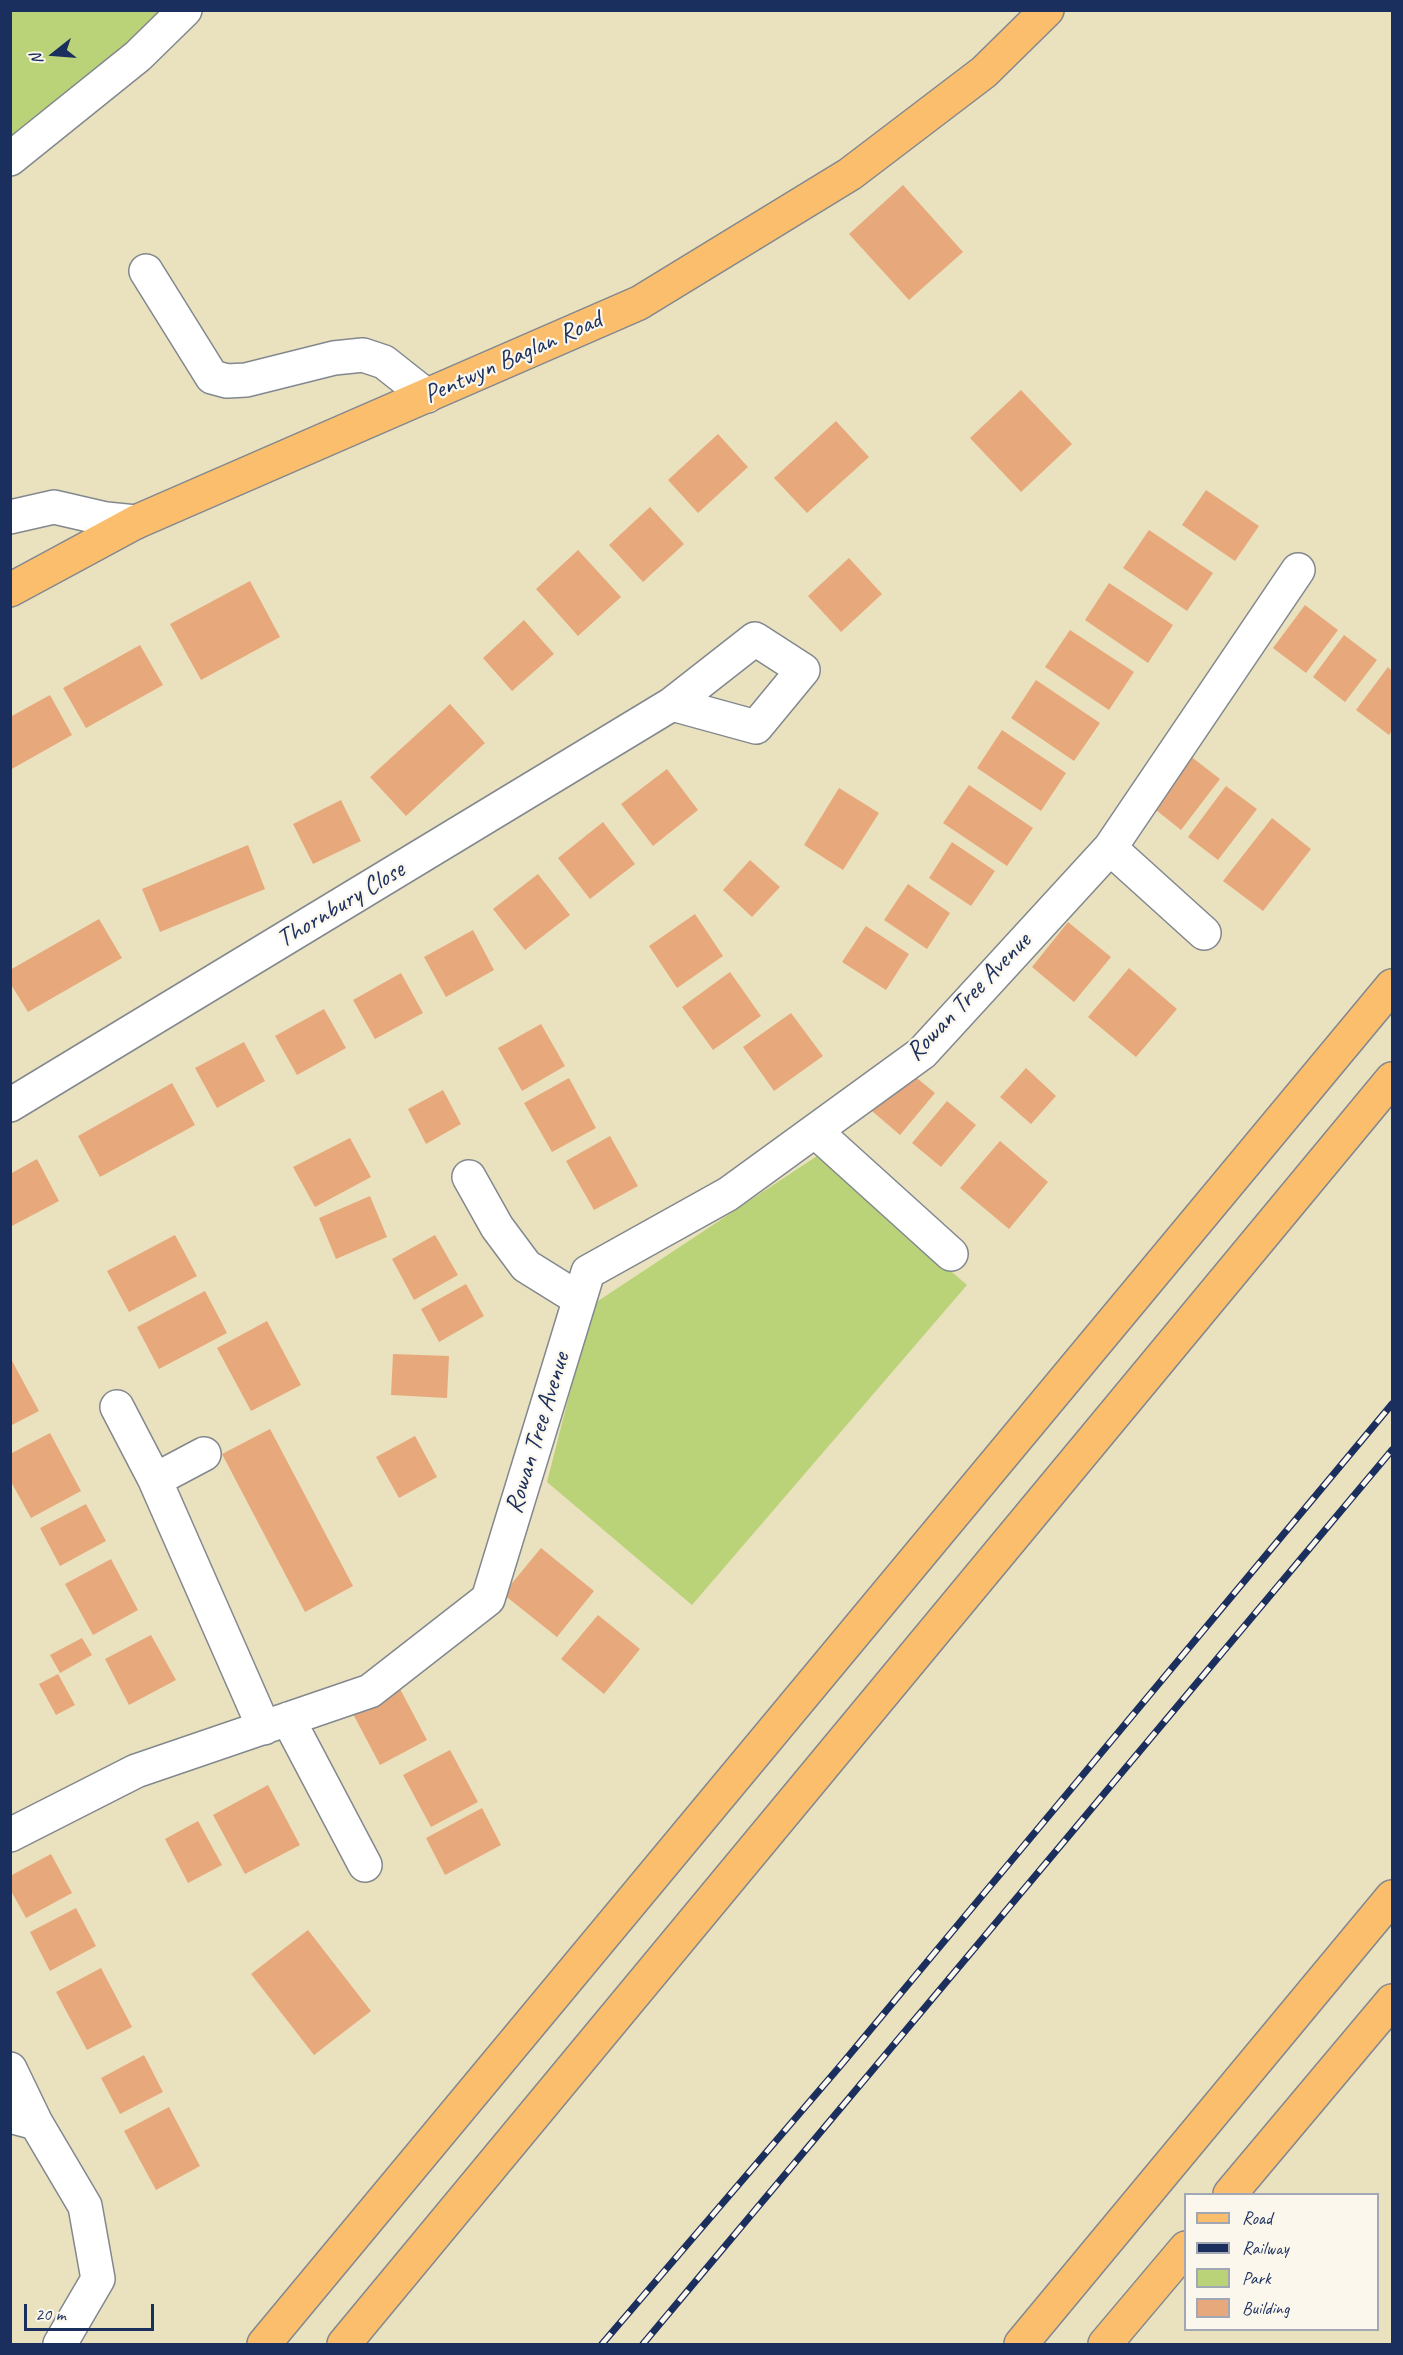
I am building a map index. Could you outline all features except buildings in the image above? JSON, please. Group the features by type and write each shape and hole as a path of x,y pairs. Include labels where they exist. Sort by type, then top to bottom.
{"main road":[{"name":"Pentwyn Baglan Road","path":"10,590 136,522 639,303 850,174 984,72 1047,10"},
{"path":"264,2344 1392,986"},
{"path":"344,2344 1392,1078"},
{"path":"1021,2344 1392,1897"},
{"path":"1231,2193 1392,2001"},
{"path":"1106,2344 1184,2249"}],"street":[{"path":"10,159 138,56 185,10"},
{"path":"146,271 212,377 227,381 246,380 334,358 363,355 384,362 427,396"},
{"path":"10,517 54,507 106,519 136,522"},
{"name":"Rowan Tree Avenue","path":"10,1835 136,1772 370,1691 488,1599 588,1272 728,1194 922,1053 1110,848 1298,570"},
{"name":"Thornbury Close","path":"10,1105 672,704"},
{"path":"1110,848 1204,933"},
{"path":"814,1131 951,1254"},
{"path":"469,1177 497,1227 526,1266 579,1299"},
{"path":"117,1407 276,1724 365,1865"},
{"path":"155,1480 204,1454"},
{"path":"10,2070 23,2120 85,2206 98,2279 60,2344"}],"green space":[{"path":"11,11 178,11 11,158"},
{"path":"817,1156 967,1285 692,1605 547,1482 592,1305"}],"railway":[{"path":"602,2344 841,2065 1392,1404"},
{"path":"643,2344 1392,1450"}]}
